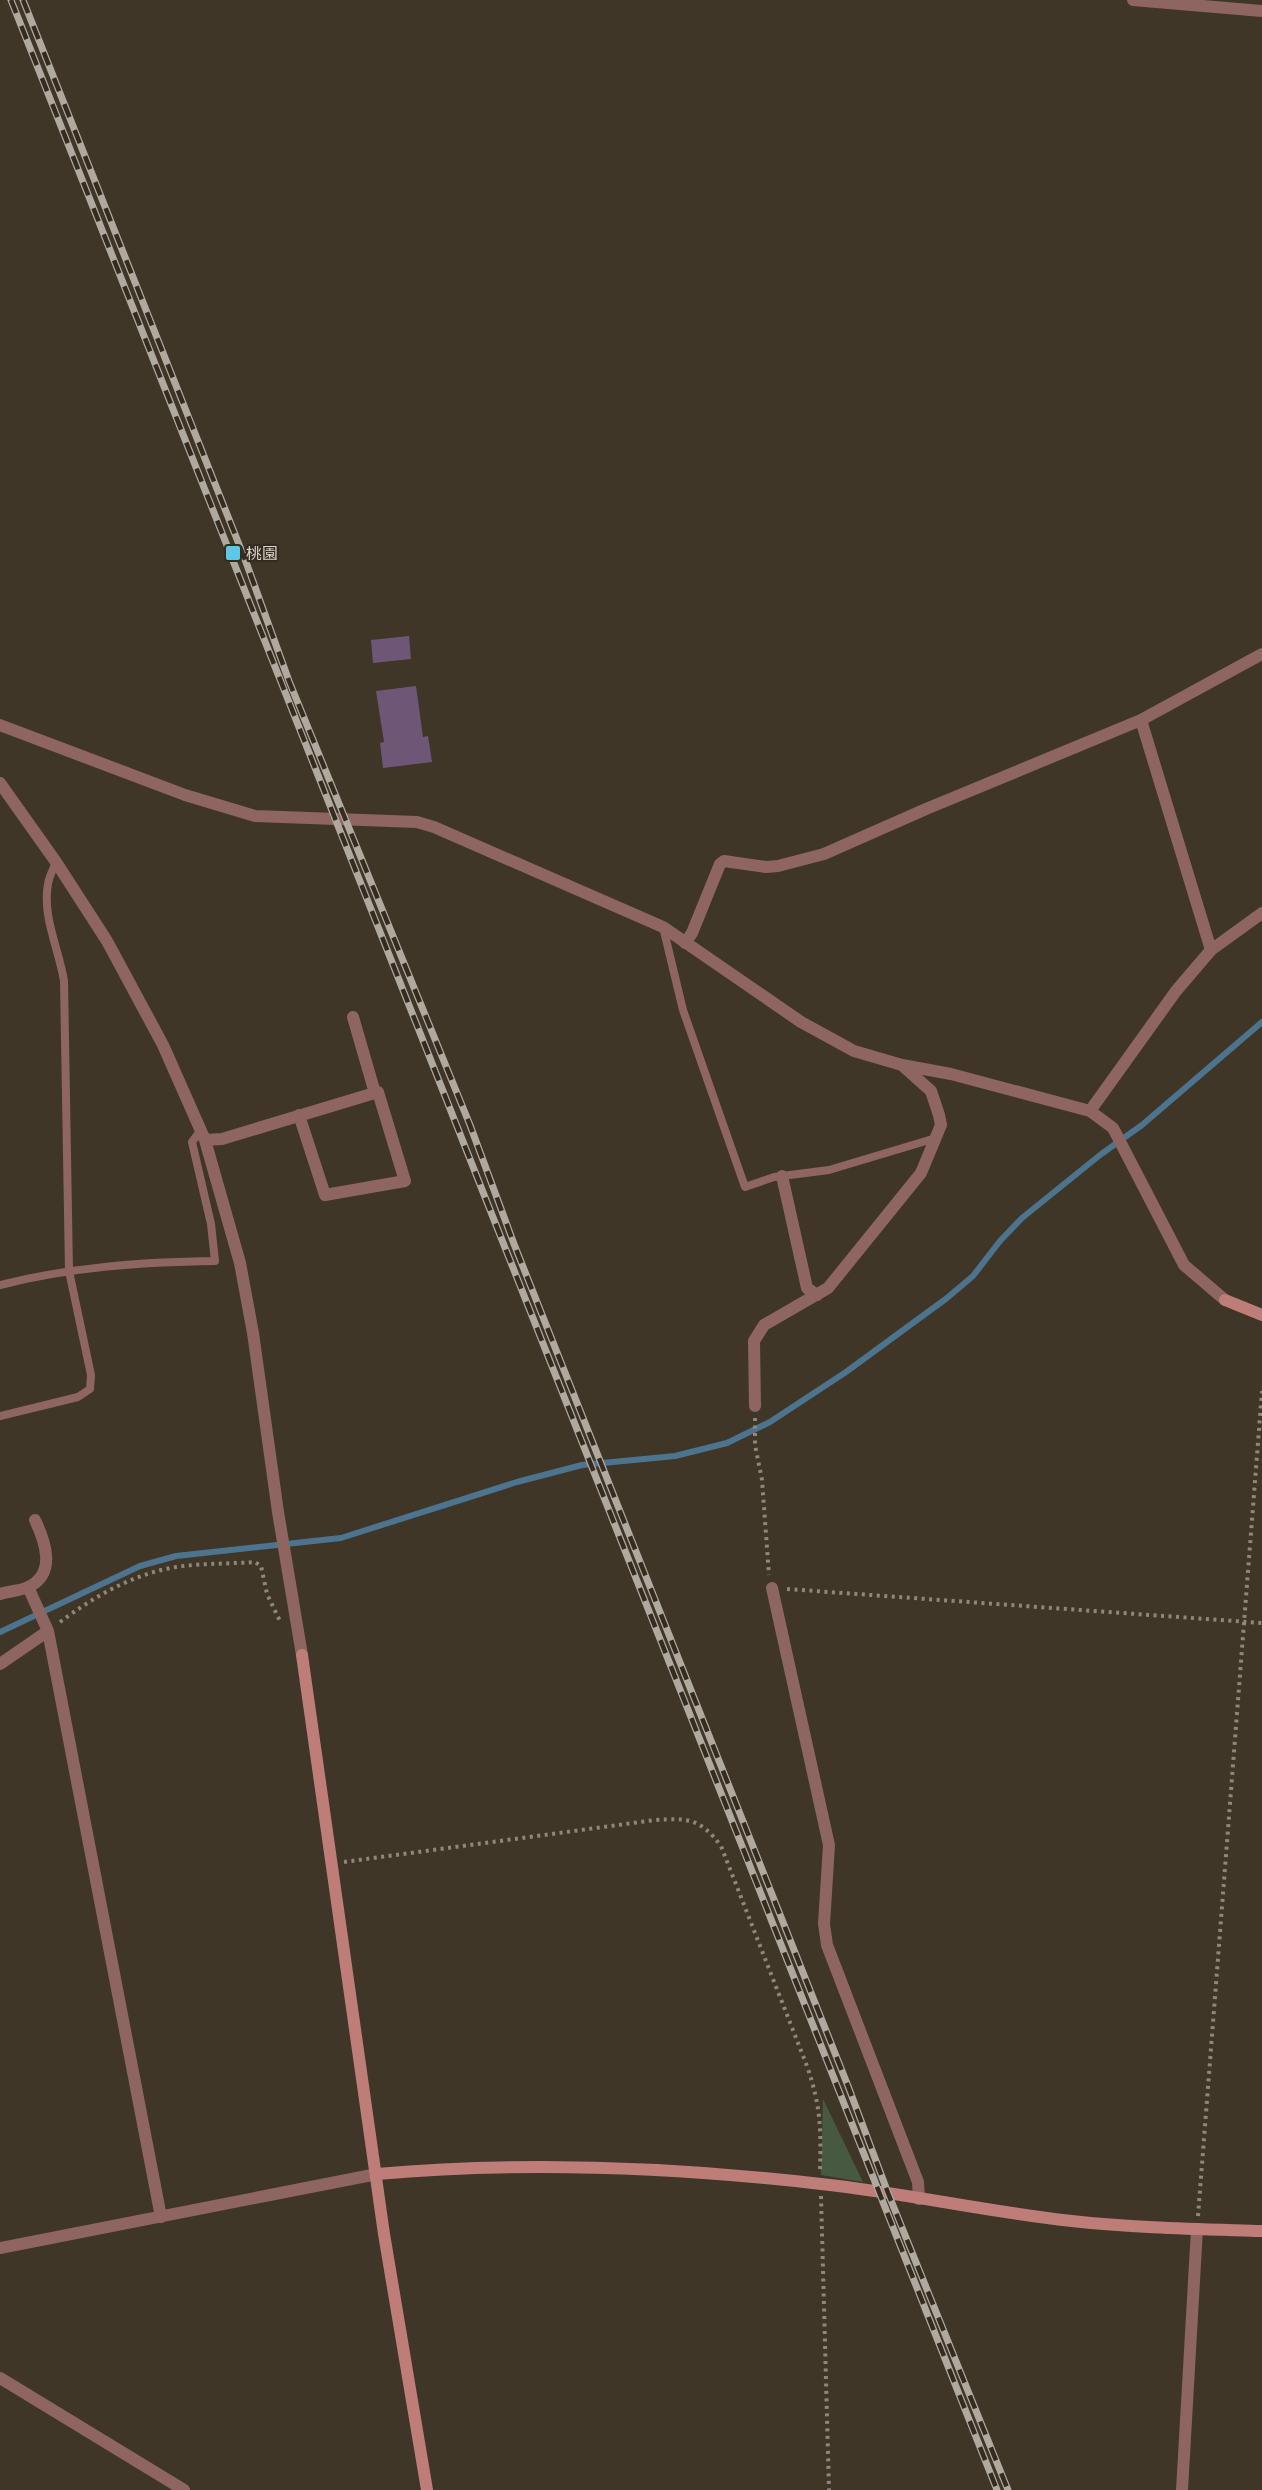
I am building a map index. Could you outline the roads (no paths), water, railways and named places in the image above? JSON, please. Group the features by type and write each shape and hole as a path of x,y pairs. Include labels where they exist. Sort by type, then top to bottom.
{"street":[{"path":"1133,0 1262,11"},
{"path":"685,944 692,933 720,864 724,861 766,867 824,854 1141,720 1262,654"},
{"path":"1141,720 1211,950"},
{"path":"0,725 185,795 255,816 417,822 474,844 663,927 801,1022 834,1041 870,1056 902,1065 951,1074 1090,1111 1113,1128 1161,1226 1184,1265 1225,1300 1262,1315"},
{"path":"0,783 56,862 107,941 163,1045 203,1135 240,1263 253,1333 278,1512 302,1655 384,2234 427,2490"},
{"path":"1090,1111 1176,992 1211,950 1262,913"},
{"path":"353,1017 375,1093"},
{"path":"755,1406 754,1341 758,1332 764,1324 828,1288 921,1173 941,1125 937,1105 931,1091 902,1065"},
{"path":"203,1135 222,1139 299,1115 378,1092 405,1181 325,1195 299,1115"},
{"path":"782,1176 807,1288 817,1295"},
{"path":"0,1594 29,1590 39,1578 47,1560 42,1534 35,1520"},
{"path":"772,1588 829,1845 824,1935 918,2182 919,2199"},
{"path":"29,1590 46,1629 161,2217"},
{"path":"0,1664 46,1629"},
{"path":"0,2248 377,2174 437,2169 575,2166 690,2171 820,2184 1071,2221 1262,2231"},
{"path":"1182,2490 1197,2229"},
{"path":"0,2378 184,2490"}],"lane":[{"path":"0,1416 78,1397 90,1389 91,1375 69,1271 64,981 48,921 48,883 56,862"},
{"path":"663,927 683,1010 745,1187 782,1176 829,1170 936,1138"},
{"path":"0,1285 69,1271 120,1264 215,1261 211,1224 192,1142 203,1135"}],"waterway":[{"path":"0,1632 140,1566 176,1556 341,1538 517,1482 582,1465 675,1456 727,1443 770,1422 846,1372 947,1298 973,1276 1000,1241 1022,1218 1100,1155 1142,1125 1262,1022"}],"railway":[{"path":"11,0 997,2490"},
{"path":"23,0 246,562 289,681 470,1125 514,1244 848,2086 888,2193 1008,2490"}],"place":[{"name":"桃園","path":"233,553"}]}
